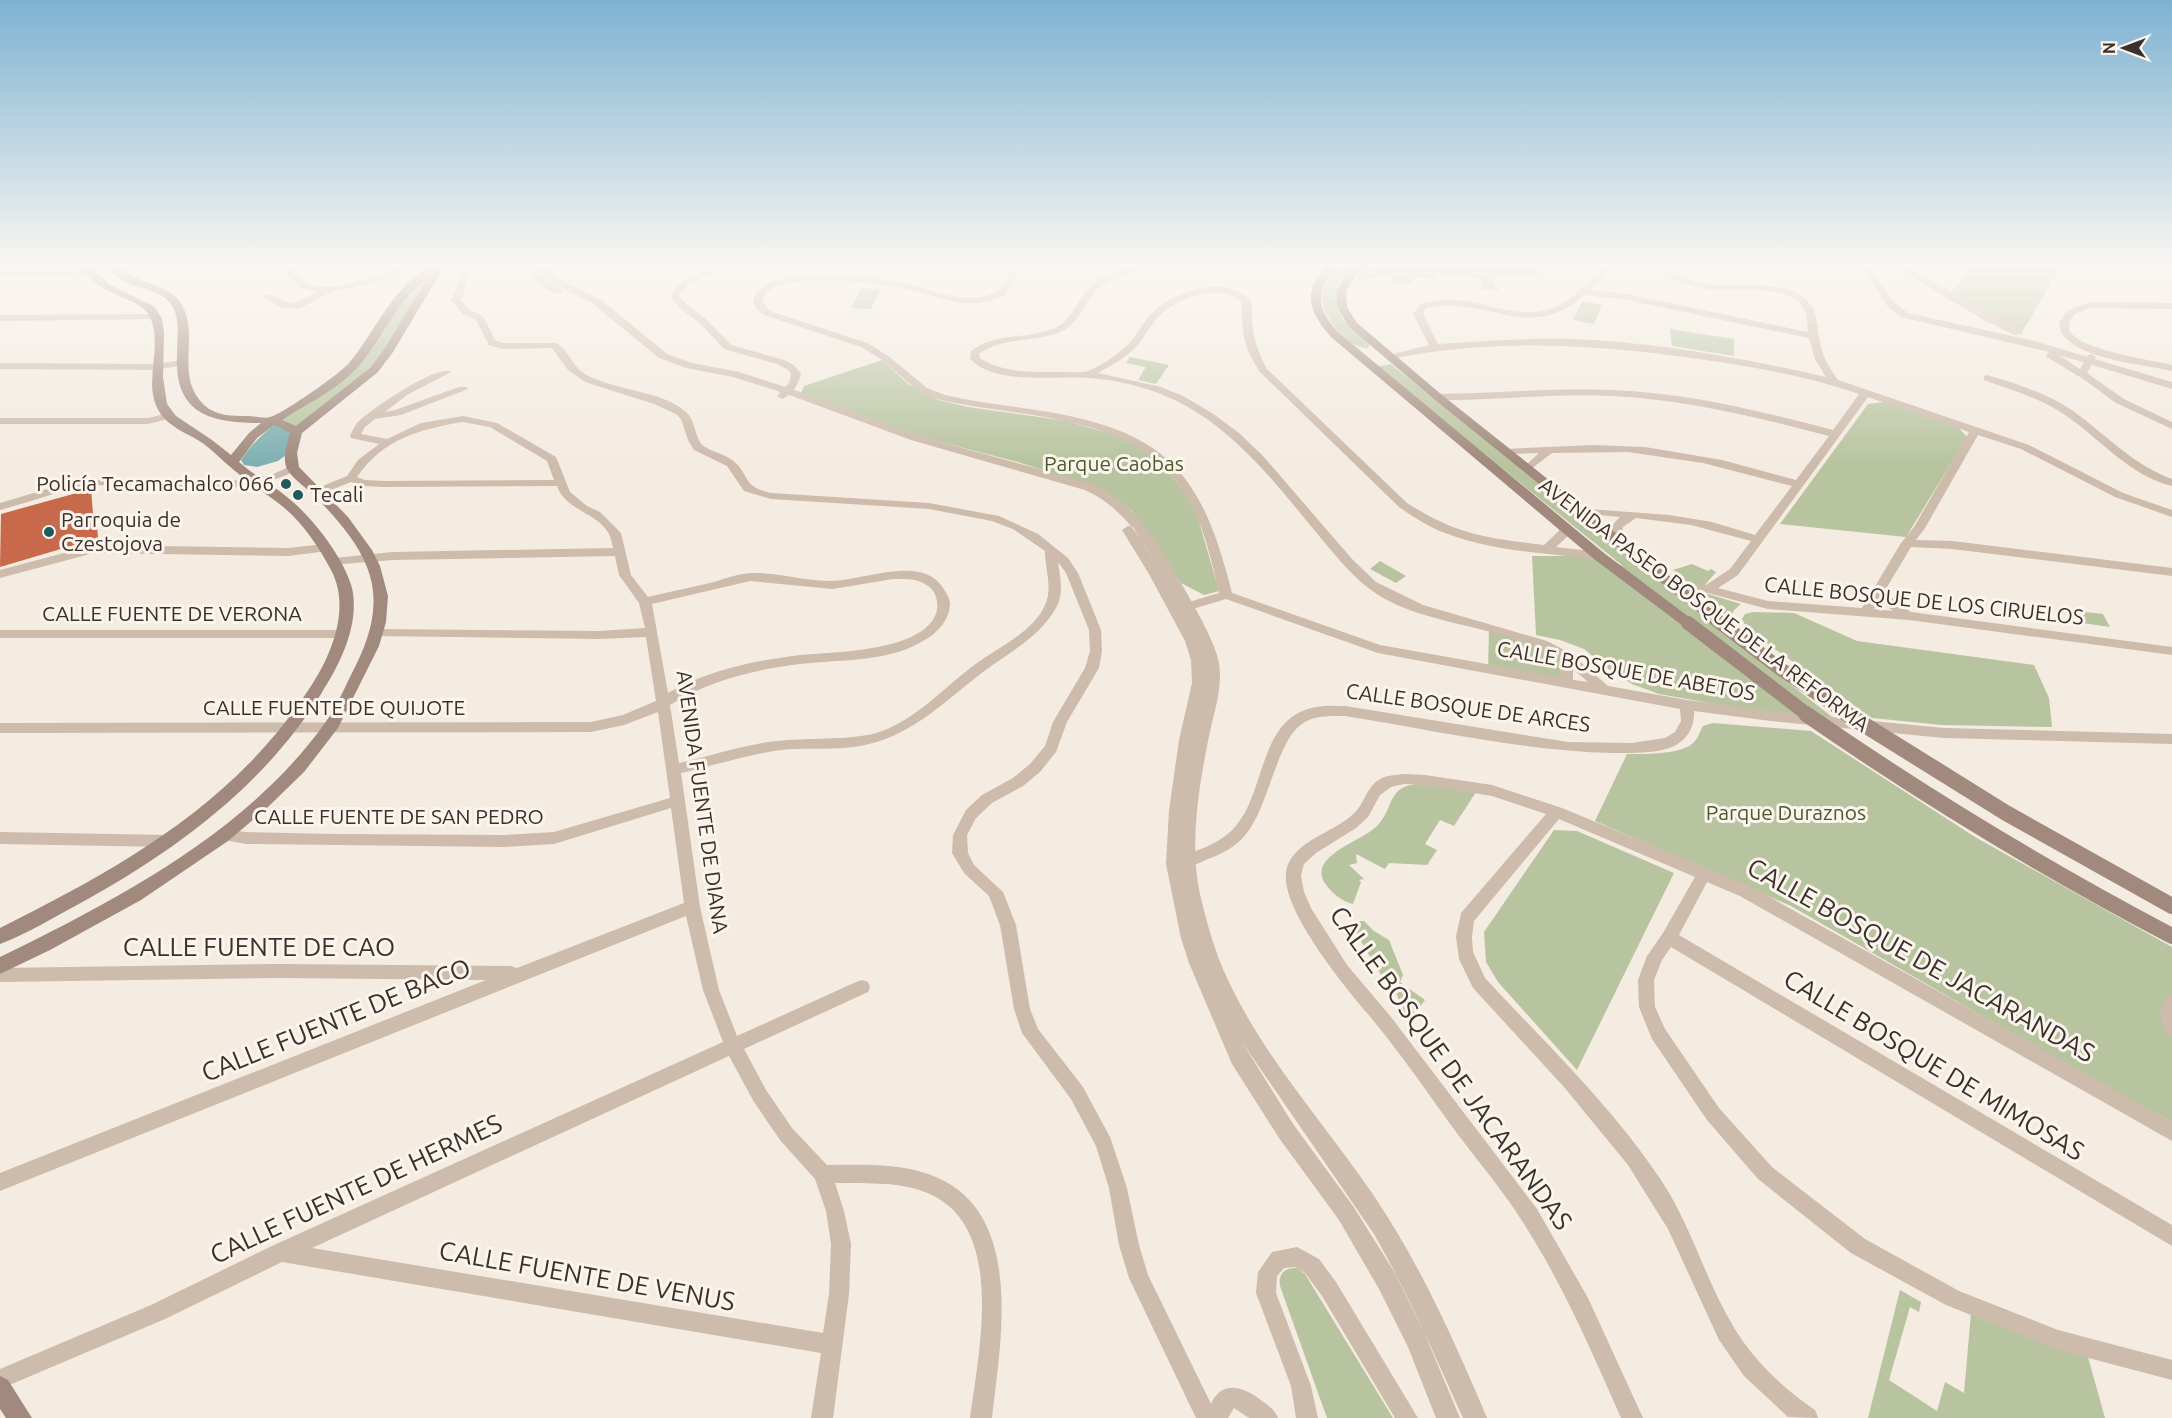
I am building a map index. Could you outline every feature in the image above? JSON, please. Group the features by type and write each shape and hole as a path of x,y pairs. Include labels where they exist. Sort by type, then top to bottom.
{"main road":[{"path":"0,936 99,884 168,841 211,810 244,782 292,729 333,661 343,634 346,605 343,581 324,548 289,505 256,482 189,428 168,416 160,399 156,367 160,331"},
{"path":"182,331 181,363 188,393 209,415 226,420 275,421 296,432"},
{"path":"232,463 244,443 350,371 377,331"},
{"path":"0,966 70,932 133,895 224,835 279,785 329,729 365,664 378,633 381,611 379,584 369,557 356,536 293,468 291,453 296,432 374,370 400,331"},
{"name":"AVENIDA PASEO BOSQUE DE LA REFORMA","path":"1332,331 1599,556 1841,739 2041,865 2172,936"},
{"name":"AVENIDA PASEO BOSQUE DE LA REFORMA","path":"1360,331 1527,469 1758,653 1859,722 1991,805 2172,906"},
{"path":"1364,360 1380,365 1391,361 1389,354"},
{"path":"0,1388 20,1418"}],"street":[{"path":"486,331 492,343 502,346 554,345 561,348 573,370 588,379 606,387 660,402 682,413 688,422 696,446 703,452 726,460 735,468 744,485 755,492 771,496 929,506 964,511 1017,527 1065,561 1095,630 1096,651 1092,668 1064,714 1051,748 1035,768 1018,782 987,799 971,814 960,835 960,853 969,869 995,892 1008,925 1022,1009 1031,1034 1077,1093 1104,1143 1118,1188 1129,1245 1139,1278 1207,1418"},
{"path":"633,331 663,356 690,366 735,374 981,459 1089,487 1117,501 1128,512 1157,555 1179,609 1206,646 1211,659 1212,676 1181,863 1190,938 1198,963 1239,1058 1368,1248 1416,1340 1448,1418"},
{"path":"713,331 731,349 778,359 787,364 795,376 785,393"},
{"path":"820,331 872,349 923,390 941,397 1078,420 1115,430 1140,441 1170,465 1190,492 1213,539 1226,595 1179,609"},
{"path":"1055,331 981,346 974,353 975,359 981,365 1013,372 1089,375 1165,392 1189,403 1213,419 1254,455 1366,579 1380,590 1434,613 1533,640 1565,656 1605,690"},
{"path":"1089,375 1130,348 1142,331"},
{"path":"1247,331 1252,350 1263,370 1389,493 1426,520 1452,532 1482,541 1599,556"},
{"path":"1427,331 1435,347"},
{"path":"1789,331 1814,336"},
{"path":"1813,331 1821,366 1834,382"},
{"path":"1978,331 2030,343 2172,382"},
{"path":"2017,331 2090,359 2172,386"},
{"path":"2065,331 2076,343 2090,349 2172,368"},
{"path":"1389,354 1435,347 1515,342 1631,345 1693,353 1799,374 1866,392 2025,447 2119,495 2172,514"},
{"path":"2030,343 2120,400 2172,426"},
{"path":"2082,374 2090,359"},
{"path":"0,366 156,367 181,363"},
{"path":"1799,374 1821,366"},
{"path":"1817,378 1821,366"},
{"path":"387,442 355,436 361,425 375,416 384,406 403,393 446,372"},
{"path":"1987,378 2025,391 2056,406 2075,418 2141,470 2172,483"},
{"path":"375,416 398,413 463,390"},
{"path":"1438,397 1479,398 1544,392 1649,395 1741,410 1835,434"},
{"path":"1708,589 1734,572 1866,392"},
{"path":"1455,410 1479,398"},
{"path":"0,421 148,421 168,416"},
{"name":"AVENIDA FUENTE DE DIANA","path":"317,492 351,478 362,462 387,442 425,424 445,420 478,421 510,433 552,459 557,467 565,494 572,501 596,514 610,528 618,542 630,584 645,602 652,632 692,907 711,990 733,1047 759,1096 786,1134 823,1174 835,1211 841,1244 839,1294 822,1418"},
{"path":"1866,612 1907,543 1919,528 1976,429"},
{"path":"1507,451 1595,448 1675,454 1746,468 1798,484"},
{"path":"1527,469 1549,450"},
{"path":"0,507 90,483 230,484 276,478 293,468"},
{"path":"351,478 363,483 383,484 560,483"},
{"path":"1579,510 1695,521 1756,539"},
{"path":"1615,540 1617,526 1624,519 1635,514"},
{"path":"1919,528 1952,545"},
{"path":"1548,548 1568,530"},
{"path":"1907,543 1952,545 2172,572"},
{"path":"0,574 94,549 288,552 324,548"},
{"path":"334,562 369,557 620,552"},
{"path":"673,770 774,746 867,740 890,733 920,716 1041,622 1052,604 1055,584 1050,552"},
{"path":"1734,572 1734,587 1750,601"},
{"name":"CALLE FUENTE DE QUIJOTE","path":"0,728 329,729 591,727 617,724 703,681 782,662 875,652 907,644 924,635 938,622 943,611 943,598 938,589 926,580 910,576 889,575 835,585 805,584 779,578 742,578 645,602"},
{"name":"CALLE BOSQUE DE LOS CIRUELOS","path":"1672,586 1708,589 1750,601 1909,616 2172,651"},
{"path":"1877,593 1909,616"},
{"name":"CALLE BOSQUE DE ABETOS","path":"1226,595 1378,649 1687,705 1771,716 1944,733 2172,739"},
{"path":"378,633 599,635 652,632"},
{"name":"CALLE FUENTE DE VERONA","path":"0,634 343,634"},
{"path":"1565,656 1567,683"},
{"name":"CALLE BOSQUE DE ARCES","path":"1181,863 1222,846 1242,829 1252,814 1282,734 1292,722 1306,714 1325,710 1345,711 1568,747 1631,748 1668,743 1680,736 1688,721 1687,705"},
{"name":"CALLE BOSQUE DE JACARANDAS","path":"1632,1418 1581,1305 1530,1216 1385,1022 1341,970 1304,911 1296,892 1293,876 1297,861 1311,849 1351,824 1363,813 1374,791 1387,782 1404,779 1425,780 1492,791 1557,812 1745,891 2172,1132"},
{"name":"CALLE FUENTE DE SAN PEDRO","path":"224,835 246,838 345,840 505,841 554,838 677,801"},
{"path":"1557,812 1467,918 1462,938 1466,960 1479,983 1628,1148 1656,1188 1679,1230 1727,1334 1759,1376 1807,1418"},
{"path":"0,838 168,841"},
{"path":"1181,863 1203,938 1230,1007 1270,1070 1366,1201 1388,1237 1416,1288 1475,1418"},
{"path":"1704,874 1669,938 1655,956 1646,980 1647,1007 1658,1034 1713,1114 1765,1173 1858,1246 1953,1298 2058,1340 2172,1370"},
{"name":"CALLE FUENTE DE BACO","path":"0,1182 518,973 692,907"},
{"name":"CALLE BOSQUE DE MIMOSAS","path":"1669,938 2172,1236"},
{"name":"CALLE FUENTE DE CAO","path":"0,975 280,971 518,973"},
{"name":"CALLE FUENTE DE HERMES","path":"0,1379 158,1312 281,1251 862,987"},
{"path":"2172,1002 2168,1013 2172,1028"},
{"path":"823,1174 892,1175 929,1183 953,1197 977,1221 991,1269 991,1335 981,1418"},
{"name":"CALLE FUENTE DE VENUS","path":"281,1251 833,1345"},
{"path":"1307,1418 1300,1386 1266,1293 1268,1272 1279,1259 1297,1257 1312,1266 1329,1289 1407,1418"},
{"path":"1216,1418 1222,1404 1231,1397 1240,1398 1267,1418"}],"green space":[{"path":"377,331 397,331 371,371 298,430 280,420 335,384 350,368"},
{"path":"1338,331 1354,331 1370,344 1368,348 1360,347 1344,338"},
{"path":"1670,331 1734,339 1734,356 1672,346"},
{"path":"1130,357 1169,365 1156,384 1138,380 1146,367 1126,363"},
{"name":"Parque Caobas","path":"882,360 908,384 938,400 968,407 1067,421 1125,438 1159,460 1185,493 1198,518 1219,591 1204,595 1181,583 1132,511 1106,491 1018,462 917,436 801,393 804,386"},
{"path":"1391,364 1694,606 1691,607 1845,727 1659,694 1632,684 1607,668 1584,649 1560,640 1536,635 1532,556 1585,556 1623,566 1377,367"},
{"path":"1884,402 1957,426 1967,437 1906,537 1780,524 1868,404"},
{"path":"1380,561 1406,576 1396,583 1370,569"},
{"path":"1692,564 1716,572 1704,586 1692,586 1673,570"},
{"path":"1705,593 1741,604 1734,610 1731,618 1716,609 1704,596"},
{"path":"2069,610 2103,614 2110,627 2075,622"},
{"path":"1753,612 1794,613 1857,641 2034,665 2049,698 2052,727 1942,725 1872,718 1748,630 1742,619 1745,614"},
{"path":"1489,629 1565,656 1567,683 1488,669"},
{"name":"Parque Duraznos","path":"1713,723 1811,731 1975,837 2172,947 2172,1122 2095,1081 1791,906 1595,821 1627,754 1680,750 1695,741 1703,726"},
{"path":"1420,784 1476,792 1454,826 1440,820 1425,844 1437,850 1427,865 1389,863 1385,869 1356,854 1357,863 1349,865 1364,879 1359,880 1361,882 1353,904 1338,897 1327,886 1322,876 1323,866 1338,851 1377,826 1401,788"},
{"path":"1554,830 1577,831 1674,873 1577,1070 1498,982 1486,962 1484,932"},
{"path":"1364,921 1374,931 1389,940 1403,975 1400,982 1425,1000 1410,1020 1406,1017 1395,990 1381,975 1350,923"},
{"path":"1297,1268 1305,1274 1393,1418 1327,1418 1280,1286 1283,1272"},
{"path":"1900,1290 1921,1302 1919,1312 1910,1307 1889,1380 1937,1411 1945,1382 1964,1393 1971,1313 2088,1357 2105,1418 1868,1418"}],"water":[{"path":"278,422 296,433 286,455 278,461 257,467 244,465 241,460 249,449"}],"building":[{"name":"Parroquia de Czestojova","path":"91,489 94,526 97,525 98,538 0,567 1,514"}],"place":[{"name":"Policía Tecamachalco 066","path":"286,484"},
{"name":"Tecali","path":"298,495"},
{"name":"Parroquia de Czestojova","path":"49,532"}]}
